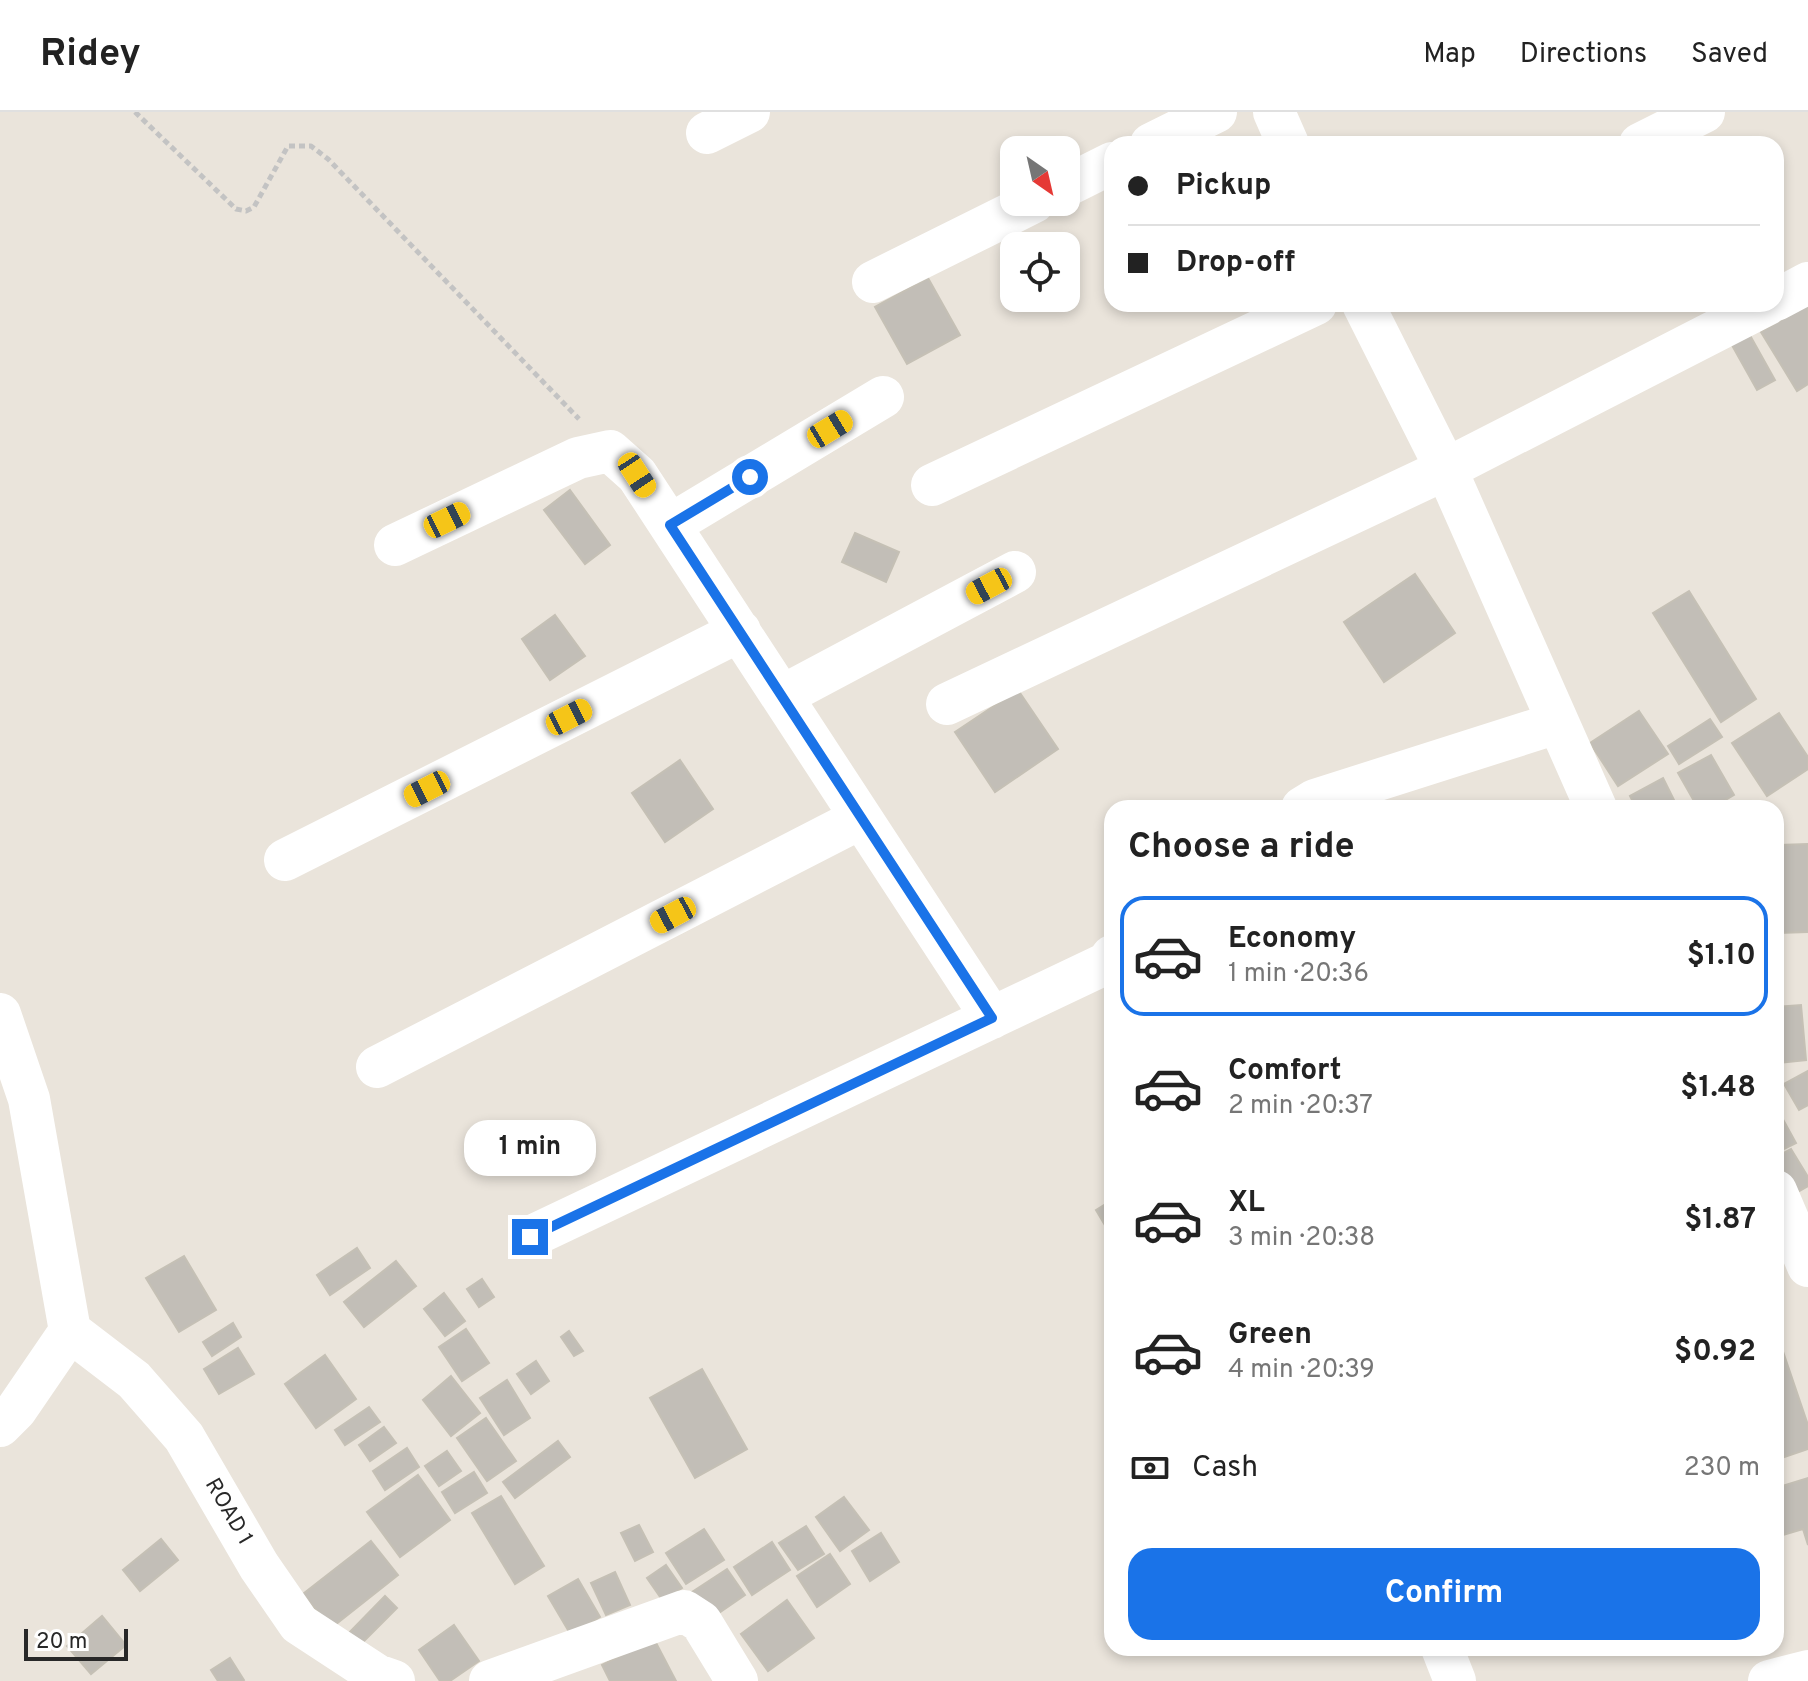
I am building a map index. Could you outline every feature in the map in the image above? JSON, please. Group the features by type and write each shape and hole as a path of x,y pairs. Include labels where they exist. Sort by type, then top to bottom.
{"street":[{"path":"707,133 749,112"},
{"path":"1167,136 1216,112"},
{"path":"1274,112 1284,136"},
{"path":"1656,136 1704,112"},
{"path":"1080,179 1104,167"},
{"path":"873,282 1006,216"},
{"path":"1784,296 1808,283"},
{"path":"932,485 1299,312"},
{"path":"1367,312 1446,469 1592,800"},
{"path":"947,704 1446,469 1752,312"},
{"path":"670,525 883,397"},
{"path":"395,545 578,458 610,451 637,475 992,1018"},
{"path":"782,696 1015,572"},
{"path":"285,860 740,631"},
{"path":"1315,800 1557,723"},
{"path":"377,1067 861,818"},
{"path":"530,1237 1104,967"},
{"path":"0,1014 29,1099 70,1331 16,1410 0,1426"},
{"path":"1784,1210 1808,1266"},
{"name":"ROAD 1","path":"70,1331 134,1380 184,1437 259,1566 299,1624 377,1675 394,1681"},
{"path":"490,1681 684,1611 701,1622 737,1681"},
{"path":"1445,1656 1455,1681"},
{"path":"1769,1681 1808,1671"}],"path":[{"path":"135,112 236,209 246,211 254,207 288,146 311,146 328,159 610,451"}],"building":[{"path":"928,278 960,335 907,364 875,307"},
{"path":"1808,304 1808,384 1797,391 1761,332"},
{"path":"1747,330 1775,380 1757,390 1729,340"},
{"path":"570,490 610,545 585,564 544,510"},
{"path":"855,533 899,552 886,582 842,562"},
{"path":"1415,574 1455,633 1384,682 1344,622"},
{"path":"1689,591 1756,699 1721,722 1653,613"},
{"path":"555,615 585,656 550,680 522,639"},
{"path":"1018,690 1058,749 995,792 955,732"},
{"path":"1639,711 1668,754 1618,786 1590,743"},
{"path":"1779,713 1808,757 1808,769 1767,796 1732,743"},
{"path":"1710,719 1722,737 1679,764 1668,746"},
{"path":"1711,755 1734,795 1726,800 1693,800 1678,773"},
{"path":"680,760 713,809 665,842 632,793"},
{"path":"1663,778 1674,800 1632,800 1630,796"},
{"path":"1808,844 1808,932 1784,933 1784,845"},
{"path":"1801,1005 1806,1060 1784,1062 1784,1006"},
{"path":"1808,1071 1808,1105 1799,1110 1784,1084"},
{"path":"1784,1121 1796,1143 1784,1149"},
{"path":"1791,1149 1808,1177 1808,1186 1784,1200 1784,1153"},
{"path":"1104,1205 1104,1224 1096,1210"},
{"path":"357,1248 370,1268 330,1295 317,1275"},
{"path":"184,1256 216,1310 179,1332 146,1278"},
{"path":"396,1261 416,1286 364,1327 344,1302"},
{"path":"482,1279 494,1297 479,1307 467,1289"},
{"path":"444,1293 465,1321 445,1336 424,1309"},
{"path":"233,1323 241,1337 212,1356 203,1342"},
{"path":"466,1329 489,1363 462,1381 439,1347"},
{"path":"569,1331 583,1351 574,1356 561,1337"},
{"path":"238,1348 254,1374 219,1394 204,1369"},
{"path":"1784,1354 1808,1425 1808,1449 1784,1457"},
{"path":"325,1355 356,1399 316,1428 285,1384"},
{"path":"536,1361 549,1381 531,1394 517,1374"},
{"path":"702,1369 747,1449 695,1478 650,1398"},
{"path":"451,1376 480,1413 451,1436 423,1400"},
{"path":"507,1380 530,1418 504,1435 480,1398"},
{"path":"369,1407 380,1422 345,1445 335,1430"},
{"path":"486,1418 516,1461 487,1481 457,1438"},
{"path":"384,1427 396,1443 370,1461 359,1445"},
{"path":"558,1441 570,1457 515,1498 503,1482"},
{"path":"407,1448 419,1467 385,1490 373,1471"},
{"path":"447,1451 461,1471 439,1486 425,1466"},
{"path":"474,1472 487,1493 455,1513 442,1492"},
{"path":"418,1475 450,1520 400,1557 367,1512"},
{"path":"1808,1478 1808,1545 1803,1529 1784,1535 1784,1486"},
{"path":"501,1496 544,1566 515,1584 472,1513"},
{"path":"844,1497 869,1530 840,1551 816,1517"},
{"path":"639,1525 653,1552 635,1561 621,1533"},
{"path":"806,1526 824,1554 798,1570 779,1543"},
{"path":"704,1529 724,1560 686,1584 666,1553"},
{"path":"881,1533 899,1562 870,1581 852,1551"},
{"path":"161,1539 178,1560 140,1591 123,1570"},
{"path":"371,1541 398,1575 331,1628 303,1594"},
{"path":"772,1542 790,1570 752,1595 734,1567"},
{"path":"830,1554 850,1584 817,1607 797,1576"},
{"path":"666,1565 682,1588 663,1601 647,1578"},
{"path":"727,1569 745,1595 710,1619 692,1592"},
{"path":"615,1572 630,1605 606,1615 591,1583"},
{"path":"578,1579 600,1617 571,1635 548,1596"},
{"path":"385,1596 397,1608 356,1649 344,1638"},
{"path":"787,1600 814,1638 768,1671 741,1634"},
{"path":"102,1616 126,1645 91,1674 67,1646"},
{"path":"454,1625 479,1661 450,1681 440,1681 419,1650"},
{"path":"654,1639 676,1681 610,1681 602,1665"},
{"path":"230,1658 243,1681 218,1681 211,1670"}],"route":[{"path":"530,1237 992,1018 670,525 750,477"}]}
